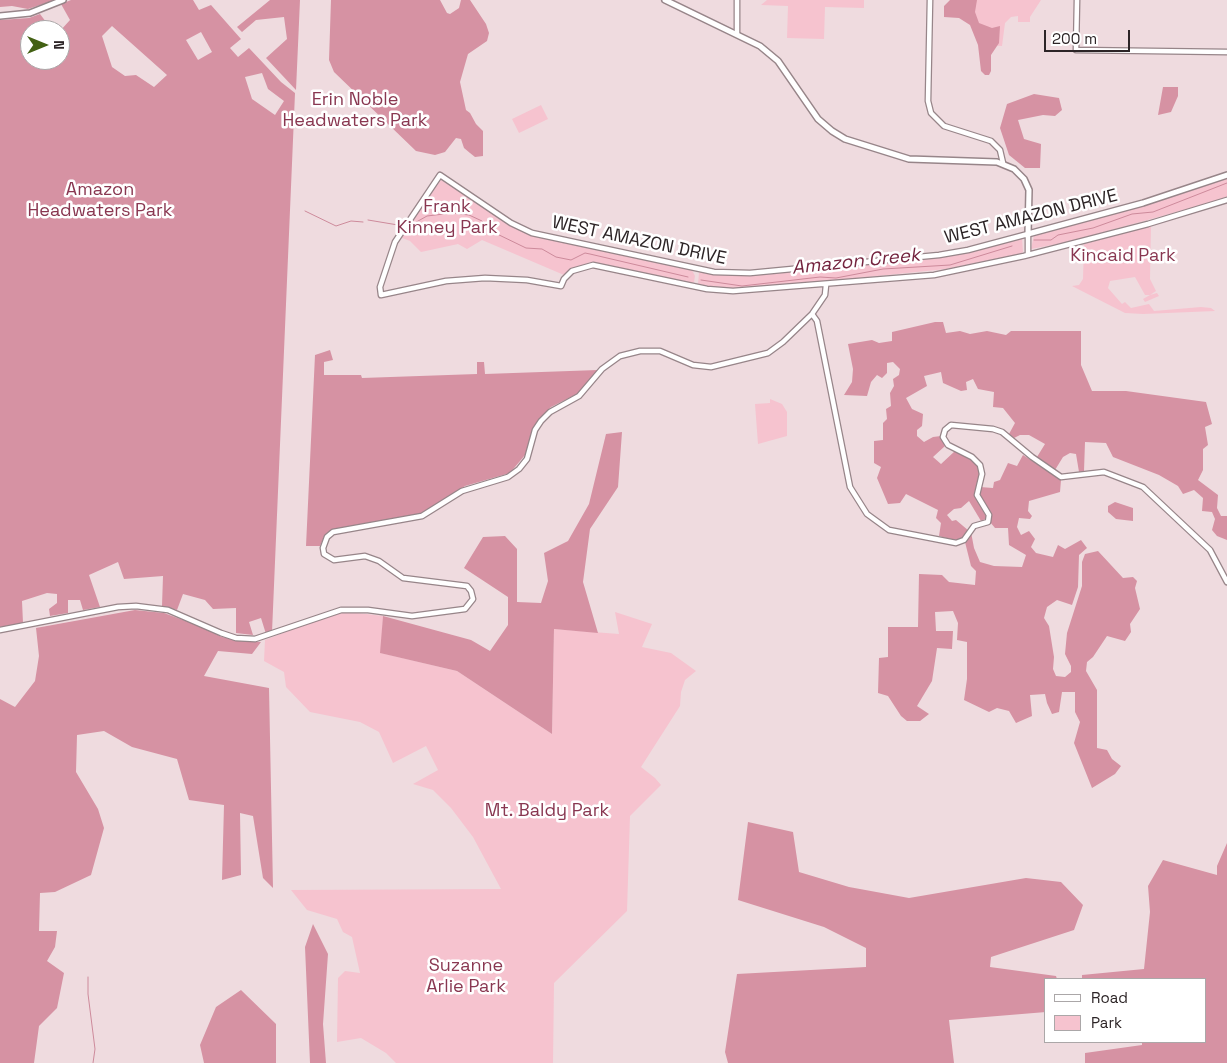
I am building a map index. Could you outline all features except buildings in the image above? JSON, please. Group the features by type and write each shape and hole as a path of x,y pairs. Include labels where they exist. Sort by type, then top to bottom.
{"main road":[{"path":"0,16 30,13 63,0"},
{"path":"665,0 737,33 760,46 778,61 818,119 845,139 909,159 1003,163 1014,169 1027,184 1030,195 1028,234"},
{"name":"WEST AMAZON DRIVE","path":"1028,234 1143,202 1227,175"}],"street":[{"path":"737,0 737,33"},
{"path":"930,0 928,101 930,113 944,126 991,141 1000,150 1003,163"},
{"path":"1077,0 1076,50 1227,52"},
{"name":"WEST AMAZON DRIVE","path":"826,285 744,292 720,291 593,265 572,271 566,276 562,286 514,278 476,278 440,282 381,295 381,281 395,242 440,174 511,223 532,233 722,273 750,273 939,255 968,250 1028,234"},
{"path":"0,630 118,607 136,606 168,610 236,638 255,639 270,636 316,617 341,610 368,610 412,616 466,609 473,599 471,591 467,586 403,578 394,574 379,561 365,556 334,560 324,554 327,537 334,532 422,516 462,491 508,476 519,469 527,459 535,430 541,421 550,412 579,396 602,369 620,356 635,352 656,351 698,366 722,366 772,351 812,314 825,295 826,285 934,275 1028,255 1227,200"},
{"path":"1028,234 1028,255"},
{"path":"812,314 817,321 850,487 855,499 867,514 889,530 956,542 964,540 974,526 988,522 989,515 978,495 982,474 980,465 972,456 948,445 943,437 945,430 951,425 993,429 1002,432 1032,457 1061,477 1104,472 1142,486 1210,550 1227,582"}],"green space":[{"path":"0,0 55,0 28,9 12,6 0,7"},
{"name":"Amazon Headwaters Park","path":"71,0 193,0 199,10 211,5 241,39 230,48 238,57 249,48 281,82 295,93 272,632 266,634 261,618 249,622 253,635 236,633 236,608 213,609 205,600 183,594 177,610 162,606 163,576 124,579 118,562 89,575 100,607 83,610 80,600 68,600 68,613 50,616 49,609 57,603 57,594 47,593 22,601 23,623 0,627 0,20 29,18 40,14 44,20 20,20 20,70 70,70 70,20 61,4","holes":["112,26 167,75 154,87 136,75 125,76 112,67 102,36","201,32 212,52 198,60 186,40","262,73 268,89 284,101 275,115 252,99 245,77"]},
{"path":"270,0 300,0 296,90 266,58 287,39 284,17 256,20 242,32 237,27"},
{"path":"331,0 440,0 447,13 450,14 459,8 461,0 470,0 486,24 489,33 487,41 468,54 460,82 466,110 483,131 483,156 475,157 464,148 461,139 456,138 445,152 435,155 416,151 334,72 329,60"},
{"path":"767,0 864,0 864,8 825,7 824,39 787,38 788,6 761,5"},
{"path":"950,0 1041,0 1030,17 1030,22 1018,22 1018,16 1011,17 1005,23 1002,46 984,45 969,15"},
{"path":"950,0 977,0 975,12 979,23 992,28 1000,26 999,43 991,55 991,71 989,75 985,75 981,71 978,45 970,25 959,18 944,17 944,6"},
{"path":"1163,87 1178,87 1178,96 1171,112 1158,115"},
{"path":"1034,94 1059,98 1062,110 1055,116 1043,115 1018,120 1024,139 1041,144 1040,168 1025,168 1009,155 1000,128 1007,104"},
{"path":"541,105 548,119 519,133 512,119"},
{"path":"1227,178 1227,198 1068,242 1031,249 1034,235 1144,205"},
{"name":"Frank Kinney Park","path":"441,180 522,232 692,270 695,276 694,282 692,284 590,262 564,275 482,240 467,249 458,244 421,252 410,241 400,237"},
{"name":"Kincaid Park","path":"1151,227 1150,279 1156,291 1150,295 1145,295 1135,277 1110,281 1108,288 1122,304 1125,302 1131,308 1149,304 1154,311 1201,307 1211,308 1215,311 1125,313 1072,286 1079,285 1083,279 1084,244"},
{"path":"1022,238 1023,252 1020,254 946,269 751,289 718,288 698,284 699,273 701,272 741,276 950,256"},
{"path":"1157,293 1159,296 1145,302 1143,299"},
{"path":"935,322 943,322 946,333 960,331 970,334 987,331 1006,335 1011,331 1081,331 1081,365 1092,391 1126,391 1206,402 1212,424 1205,427 1208,445 1203,449 1203,470 1198,480 1218,495 1217,508 1221,516 1227,516 1227,540 1217,536 1212,530 1215,519 1212,512 1202,511 1203,498 1194,490 1183,494 1178,486 1159,475 1113,457 1106,443 1085,442 1084,471 1079,472 1076,454 1070,453 1063,457 1055,470 1037,457 1045,444 1029,435 1020,435 1014,438 1009,434 1015,423 1003,408 993,407 994,392 978,389 973,379 966,382 967,390 961,391 943,383 941,372 924,376 927,386 906,398 912,409 923,414 922,426 917,430 917,436 924,442 933,437 941,436 945,446 933,457 941,464 955,451 972,458 978,466 980,474 975,497 987,518 981,521 969,501 961,508 954,509 947,515 952,521 956,520 969,531 963,539 953,540 939,536 941,523 936,518 938,510 906,494 900,503 888,504 877,478 881,467 874,463 874,441 883,440 883,423 887,419 886,409 891,406 890,393 894,386 893,379 899,375 900,369 893,362 887,363 887,373 882,378 877,375 871,382 867,396 844,395 852,382 853,369 848,344 872,340 879,343 892,341 892,332"},
{"path":"330,350 333,360 324,362 324,375 361,375 362,378 477,374 477,362 484,362 485,374 598,370 577,394 551,407 538,420 525,455 510,473 465,486 428,512 330,532 324,537 320,546 306,546 315,355"},
{"path":"770,399 782,404 787,412 787,436 758,444 755,404 770,403"},
{"path":"622,432 618,487 590,529 583,582 598,633 554,629 552,734 457,671 380,653 383,616 471,640 490,651 508,625 508,597 464,568 483,537 505,536 517,549 517,602 541,603 548,581 544,553 568,541 589,504 606,434"},
{"path":"1023,455 1061,480 1060,492 1029,501 1028,511 1032,516 1030,519 1019,518 1017,527 1021,535 1029,531 1035,539 1031,547 1036,553 1053,557 1058,545 1065,549 1081,540 1087,548 1079,555 1078,587 1072,605 1057,600 1047,607 1044,618 1049,626 1054,657 1053,669 1056,676 1065,677 1071,672 1071,666 1065,654 1067,633 1082,586 1082,562 1085,554 1098,551 1123,578 1133,577 1137,581 1135,588 1140,609 1130,624 1131,632 1125,641 1107,636 1093,657 1087,662 1086,671 1097,690 1097,748 1107,750 1112,759 1121,766 1115,774 1092,788 1074,743 1080,722 1075,712 1075,692 1062,692 1059,712 1052,714 1045,694 1030,695 1032,716 1016,723 1009,711 997,708 989,712 964,700 967,679 967,642 957,640 958,623 953,611 935,612 936,631 953,631 952,649 937,648 932,681 917,706 929,714 920,721 907,721 901,716 888,696 878,693 879,658 888,657 888,627 918,627 919,574 942,575 949,582 975,585 976,571 971,566 965,542 971,532 974,548 980,562 994,566 1022,567 1026,555 1009,545 1008,528 995,528 990,522 990,513 980,496 980,487 993,488 994,482 1000,480 1008,463 1017,466"},
{"path":"1115,502 1133,508 1133,521 1116,519 1108,512 1108,506"},
{"path":"135,610 164,613 222,637 261,642 252,654 218,651 204,676 269,688 273,888 263,878 253,816 240,813 241,875 222,880 224,805 189,800 177,759 132,747 104,731 77,735 76,772 98,809 104,828 91,875 55,892 40,893 39,931 57,931 55,947 47,961 64,973 57,1008 39,1026 34,1063 0,1063 0,699 15,707 35,681 39,656 36,628"},
{"path":"350,612 383,616 381,653 457,671 552,734 554,629 619,634 615,612 652,624 642,647 671,653 696,671 685,680 681,692 680,706 641,767 661,785 630,816 627,911 554,983 553,1063 396,1063 386,1053 361,1038 337,1042 338,978 345,971 360,973 352,937 343,932 337,919 307,910 291,890 501,889 473,837 451,808 433,790 413,784 438,770 426,746 393,763 379,732 360,722 310,712 286,687 284,672 264,661 265,640 332,614"},
{"path":"748,822 793,832 799,872 849,887 909,898 1026,878 1061,882 1083,905 1074,930 991,957 990,967 1056,976 1057,978 1044,978 1044,1012 949,1020 954,1063 728,1063 725,1052 737,974 866,967 866,948 824,927 738,900"},
{"path":"1227,843 1227,1063 1085,1063 1085,1053 1142,1045 1142,1043 1207,1043 1207,978 1082,978 1082,975 1144,969 1150,912 1148,886 1163,860 1217,875 1217,866"},
{"path":"313,924 328,954 323,1024 326,1063 310,1063 305,947"},
{"path":"241,990 276,1024 276,1063 204,1063 200,1045 216,1007"}],"waterway":[{"name":"Amazon Creek","path":"1034,240 1051,240 1058,235 1093,228 1132,214 1153,212 1227,183"},
{"name":"Amazon Creek","path":"305,211 336,226 351,221 363,222"},
{"name":"Amazon Creek","path":"411,225 427,216 452,213 469,215 482,221 493,232 526,248 542,249 556,257 571,260 585,253 688,277"},
{"name":"Amazon Creek","path":"368,220 398,225"},
{"name":"Amazon Creek","path":"701,280 742,286 820,277 836,278 883,269 950,265 1012,246"},
{"path":"88,977 88,994 95,1049 93,1063"}],"park label":[{"name":"Erin Noble Headwaters Park","path":"355,110"},
{"name":"Mt. Baldy Park","path":"547,811"},
{"name":"Suzanne Arlie Park","path":"466,976"}]}
